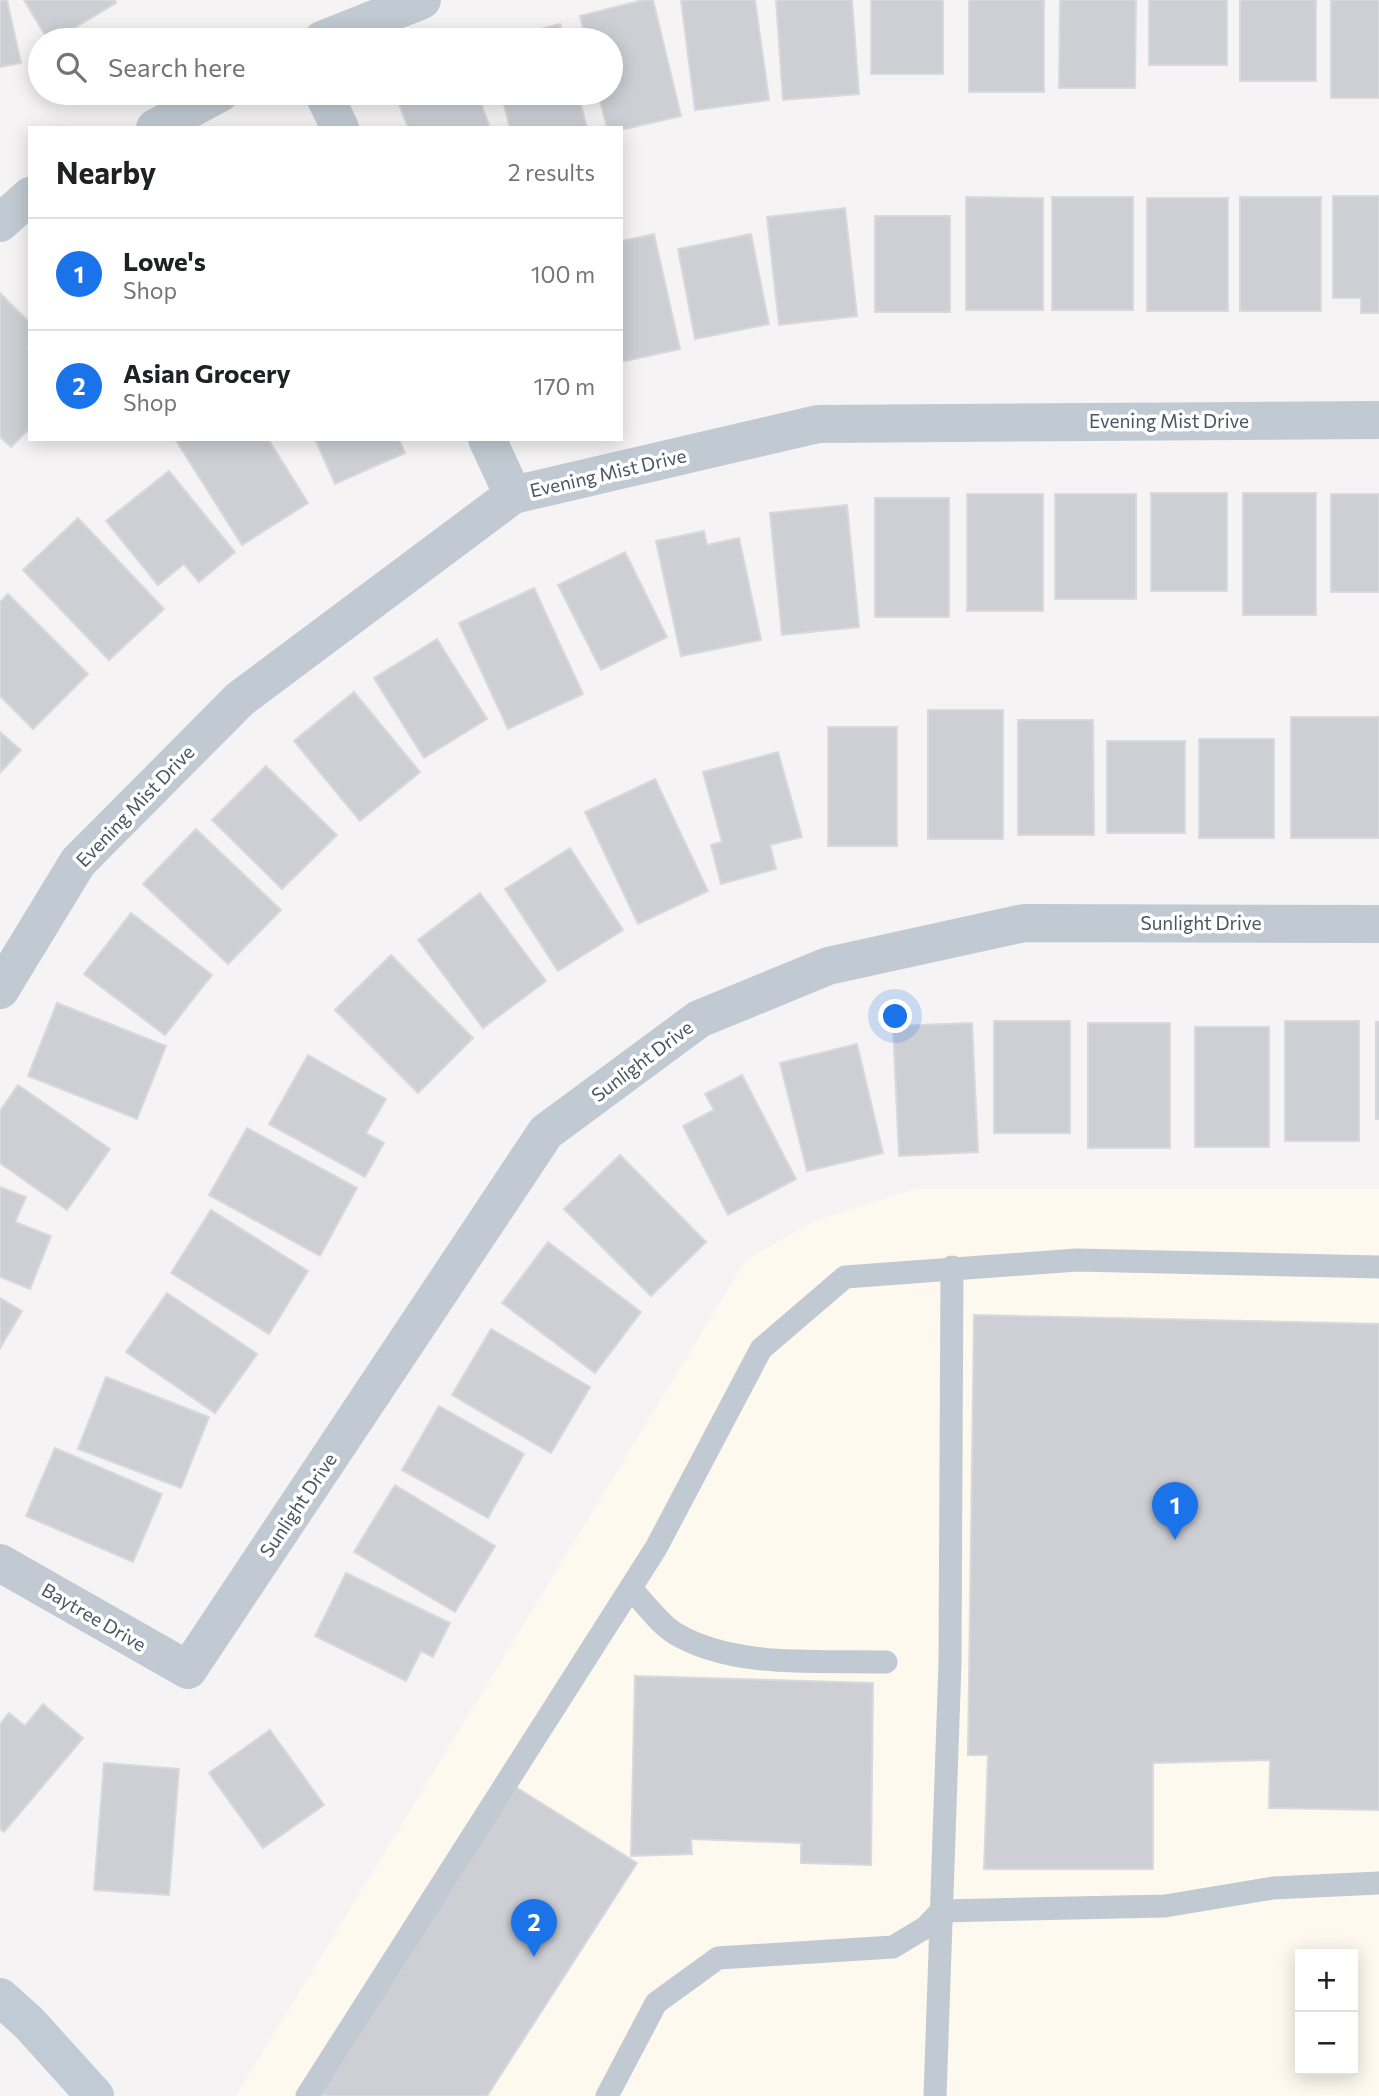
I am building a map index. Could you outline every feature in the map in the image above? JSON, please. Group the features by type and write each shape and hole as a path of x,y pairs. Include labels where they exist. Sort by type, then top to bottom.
{"street":[{"path":"352,28 422,0"},
{"path":"159,126 198,105"},
{"path":"329,105 339,126"},
{"path":"0,223 28,198"},
{"name":"Evening Mist Drive","path":"0,990 78,862 240,699 513,495 818,424 1379,420"},
{"path":"487,441 513,495"},
{"name":"Sunlight Drive","path":"188,1670 546,1132 699,1018 828,966 1024,923 1379,924"},
{"name":"Baytree Drive","path":"0,1563 188,1670"},
{"path":"0,1997 29,2023 95,2096"}],"lane":[{"path":"307,2096 656,1548 761,1349 845,1278 1077,1259 1379,1267"},
{"path":"935,2096 950,1663 952,1268"},
{"path":"631,1589 674,1632 712,1651 777,1658 886,1662"},
{"path":"607,2096 656,2003 718,1958 893,1947 926,1927 941,1911 1165,1906 1273,1888 1379,1883"}],"shaded area":[{"path":"916,1189 1379,1189 1379,2096 236,2096 746,1260 814,1221"}],"building":[{"path":"0,0 7,0 21,63 0,67"},
{"path":"24,0 115,0 116,3 74,28 41,28"},
{"path":"643,0 653,0 681,116 623,130 623,126 606,126 601,105 623,105 623,28 583,28 580,16"},
{"path":"681,0 755,0 769,100 695,110"},
{"path":"776,0 852,0 859,94 783,100"},
{"path":"871,0 943,0 943,74 871,74"},
{"path":"969,0 1044,0 1044,92 969,92"},
{"path":"1060,0 1136,0 1135,88 1059,88"},
{"path":"1149,0 1227,0 1227,65 1149,65"},
{"path":"1240,0 1316,0 1316,81 1240,81"},
{"path":"1331,0 1379,0 1379,98 1331,98"},
{"path":"560,24 561,28 544,28"},
{"path":"399,105 481,105 489,126 407,126"},
{"path":"504,105 581,105 586,126 509,126"},
{"path":"1333,196 1379,196 1379,313 1361,313 1361,298 1333,298"},
{"path":"966,197 1043,198 1043,310 966,310"},
{"path":"1052,197 1133,197 1133,310 1052,310"},
{"path":"1240,197 1321,197 1321,311 1240,311"},
{"path":"1147,198 1228,198 1228,311 1147,311"},
{"path":"845,208 857,316 779,325 767,217"},
{"path":"875,216 950,216 950,312 875,312"},
{"path":"654,234 680,349 623,362 623,241"},
{"path":"751,234 769,324 695,339 678,249"},
{"path":"0,293 28,321 28,430 11,447 0,437"},
{"path":"269,441 308,503 242,545 177,442"},
{"path":"316,441 400,441 405,453 335,484"},
{"path":"169,471 235,552 199,582 184,564 158,585 106,521"},
{"path":"1151,493 1227,493 1227,591 1151,591"},
{"path":"1243,493 1316,493 1316,615 1243,615"},
{"path":"967,494 1043,494 1043,611 967,611"},
{"path":"1055,494 1136,494 1136,599 1055,599"},
{"path":"1331,494 1379,494 1379,592 1331,592"},
{"path":"875,498 949,498 949,617 875,617"},
{"path":"847,505 859,627 782,635 770,513"},
{"path":"78,518 164,609 109,660 23,570"},
{"path":"704,531 707,545 739,538 761,640 681,656 656,541"},
{"path":"625,552 667,637 601,670 558,585"},
{"path":"534,588 583,694 508,729 459,623"},
{"path":"8,594 88,674 33,729 0,696 0,602"},
{"path":"437,639 487,719 424,758 374,678"},
{"path":"354,692 420,772 360,821 294,741"},
{"path":"928,710 1003,710 1003,839 928,839"},
{"path":"1291,717 1379,717 1379,838 1291,838"},
{"path":"1018,720 1093,720 1094,835 1018,835"},
{"path":"828,727 897,727 897,846 828,846"},
{"path":"0,732 21,750 0,773"},
{"path":"1199,739 1274,739 1274,838 1199,838"},
{"path":"1107,741 1185,741 1185,833 1107,833"},
{"path":"778,752 802,837 770,845 776,869 721,884 711,845 722,842 703,772"},
{"path":"266,766 337,835 282,889 212,820"},
{"path":"655,779 708,891 638,924 585,812"},
{"path":"196,829 281,910 228,964 143,884"},
{"path":"570,848 623,930 558,971 505,889"},
{"path":"480,893 546,981 483,1028 418,940"},
{"path":"131,913 212,975 165,1035 84,974"},
{"path":"391,955 473,1038 418,1093 335,1010"},
{"path":"57,1003 166,1046 137,1119 28,1076"},
{"path":"994,1021 1070,1021 1070,1133 994,1133"},
{"path":"1285,1021 1359,1021 1359,1141 1285,1141"},
{"path":"1376,1022 1379,1022 1379,1119 1376,1119"},
{"path":"972,1023 978,1152 899,1156 893,1026"},
{"path":"1088,1023 1170,1023 1170,1148 1088,1148"},
{"path":"1195,1027 1269,1027 1269,1147 1195,1147"},
{"path":"857,1044 883,1153 807,1171 780,1063"},
{"path":"308,1055 386,1099 366,1133 384,1143 365,1177 269,1124"},
{"path":"742,1075 796,1179 728,1215 683,1126 714,1110 705,1094"},
{"path":"18,1085 110,1149 67,1210 0,1163 0,1111"},
{"path":"247,1128 357,1188 320,1256 209,1195"},
{"path":"620,1155 706,1242 651,1296 564,1209"},
{"path":"0,1187 26,1197 15,1222 51,1236 30,1289 0,1277"},
{"path":"211,1210 308,1271 269,1334 171,1273"},
{"path":"548,1242 641,1312 595,1373 502,1303"},
{"path":"167,1293 257,1354 215,1413 126,1352"},
{"path":"0,1298 22,1311 0,1348"},
{"path":"974,1315 1379,1324 1379,1810 1269,1808 1270,1760 1153,1763 1153,1869 984,1869 988,1755 968,1755"},
{"path":"491,1329 590,1387 551,1453 452,1395"},
{"path":"106,1377 209,1417 181,1488 78,1449"},
{"path":"439,1406 524,1454 488,1518 402,1470"},
{"path":"55,1448 162,1494 133,1562 26,1516"},
{"path":"395,1485 495,1546 455,1612 354,1552"},
{"path":"346,1573 450,1623 433,1657 421,1651 406,1681 315,1636"},
{"path":"635,1676 873,1683 871,1865 801,1863 801,1843 691,1839 692,1854 631,1856"},
{"path":"43,1704 83,1738 4,1832 0,1829 0,1724 9,1713 25,1726"},
{"path":"270,1730 324,1805 263,1848 209,1773"},
{"path":"104,1763 179,1769 169,1895 94,1890"},
{"path":"514,1786 637,1863 487,2096 319,2096"}],"place":[{"name":"Lowe's","path":"1175,1540"},
{"name":"Asian Grocery","path":"534,1957"}]}
